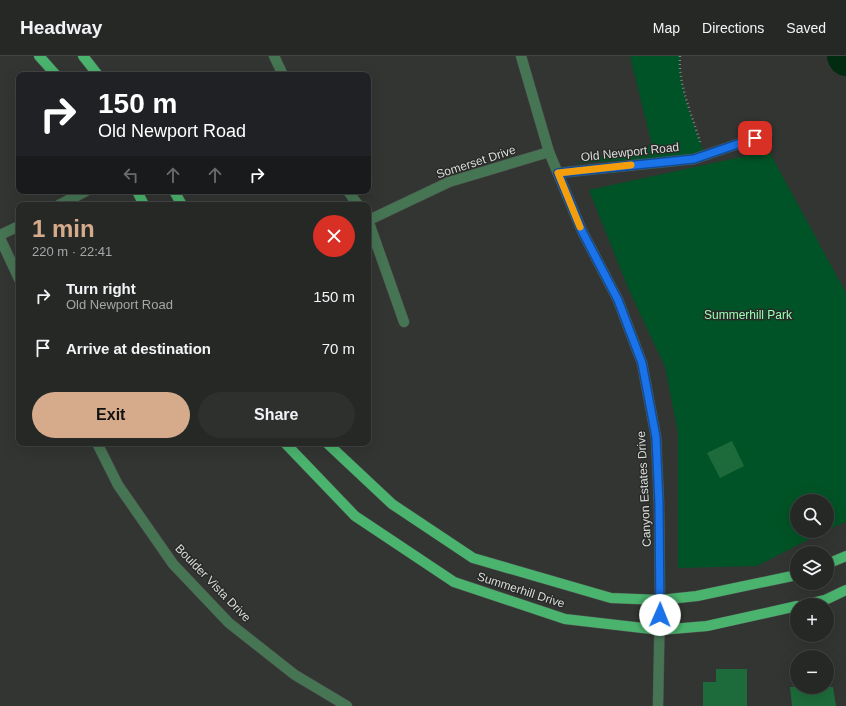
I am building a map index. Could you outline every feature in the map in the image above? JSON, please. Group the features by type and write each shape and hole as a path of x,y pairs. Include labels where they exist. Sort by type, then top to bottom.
{"main road":[{"path":"39,56 53,72"},
{"path":"84,56 96,72"},
{"name":"Summerhill Drive","path":"288,446 355,516 454,582 566,619 660,630 707,626 790,608"},
{"name":"Summerhill Drive","path":"330,446 392,504 473,558 611,598 660,600 713,594 790,577"},
{"path":"834,561 846,556"},
{"path":"829,598 846,590"}],"street":[{"path":"274,56 282,72"},
{"name":"Canyon Estates Drive","path":"521,56 549,152 582,231 618,300 642,363 656,437 659,504 660,600 658,706"},
{"name":"Old Newport Road","path":"558,173 694,159 767,134"},
{"name":"Somerset Drive","path":"371,219 449,182 549,152"},
{"path":"65,202 80,194"},
{"path":"16,228 0,237 16,272"},
{"path":"371,228 404,322"},
{"name":"Boulder Vista Drive","path":"99,446 118,484 178,570 229,623 295,675 347,706"}],"path":[{"path":"680,56 679,64 684,90 704,156"}],"green space":[{"path":"630,56 680,56 680,68 684,94 705,156 575,163 652,145"},
{"name":"Summerhill Park","path":"769,151 846,293 846,522 834,527 834,494 790,494 790,538 811,538 796,546 790,546 790,549 757,566 678,568 678,433 665,367 629,290 589,190"}],"building":[{"path":"732,441 744,466 720,478 707,453"},
{"path":"716,669 747,669 747,706 703,706 703,682 716,682"},
{"path":"834,693 836,706 792,706 791,694"}],"slow traffic":[{"path":"580,227 558,173 631,165"}],"route":[{"path":"660,615 659,504 656,437 642,363 618,300 582,231 558,173 694,159 755,138"}]}
